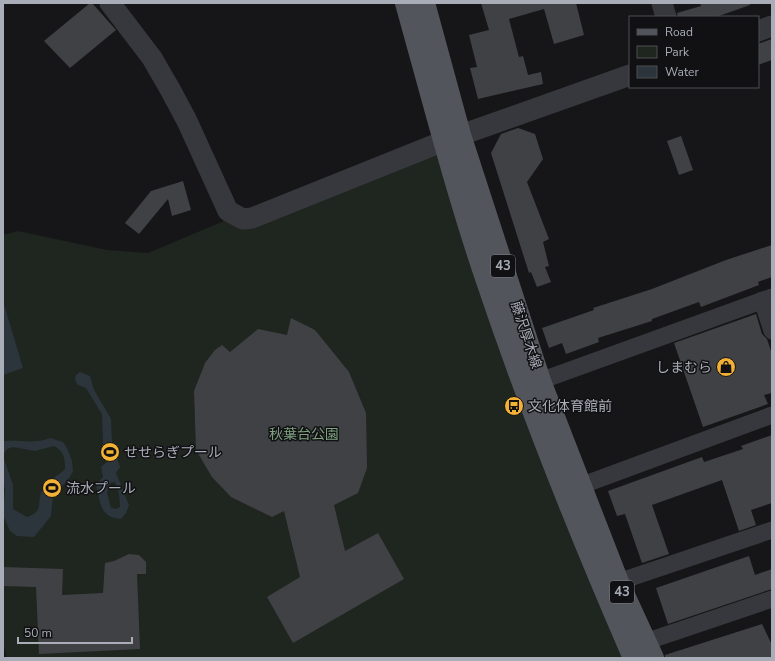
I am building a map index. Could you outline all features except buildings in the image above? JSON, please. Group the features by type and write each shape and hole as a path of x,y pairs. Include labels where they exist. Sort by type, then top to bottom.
{"main road":[{"name":"藤沢厚木線","path":"406,3 452,138 540,381 644,652"},
{"name":"藤沢厚木線","path":"424,3 452,138 486,280 541,435 644,652"}],"street":[{"path":"110,3 152,58 171,91 187,121 228,211 243,219 252,218 452,138 629,76"},
{"path":"662,3 666,16"},
{"path":"759,31 772,26"},
{"path":"540,381 767,298 772,331"},
{"path":"580,486 772,416"},
{"path":"618,582 772,530"},
{"path":"644,652 772,599"}],"green space":[{"name":"秋葉台公園","path":"444,141 634,658 7,658 3,645 3,235 18,231 107,250 148,253 236,216"}],"water":[{"path":"3,301 23,368 3,375"},
{"name":"せせらぎプール","path":"80,372 90,376 94,390 111,419 112,442 120,467 116,473 129,505 126,513 121,519 114,518 105,512 100,503 96,485 103,477 101,467 108,461 103,443 102,414 86,388 78,385 75,380 76,375","holes":["115,482 119,493 120,507 116,509 111,508 107,493 110,483"]},
{"name":"流水プール","path":"50,438 63,442 72,461 73,471 68,480 53,495 51,516 34,537 17,536 10,531 3,515 5,489 3,482 3,456 13,485 13,509 27,517 36,512 39,506 40,495 44,487 49,481 65,469 65,462 60,450 54,446 35,451 13,447 7,449 3,455 3,442 39,441"}],"place":[{"name":"しまむら","path":"726,367"},
{"name":"文化体育館前","path":"514,406"},
{"name":"せせらぎプール","path":"110,452"},
{"name":"流水プール","path":"52,488"}]}
